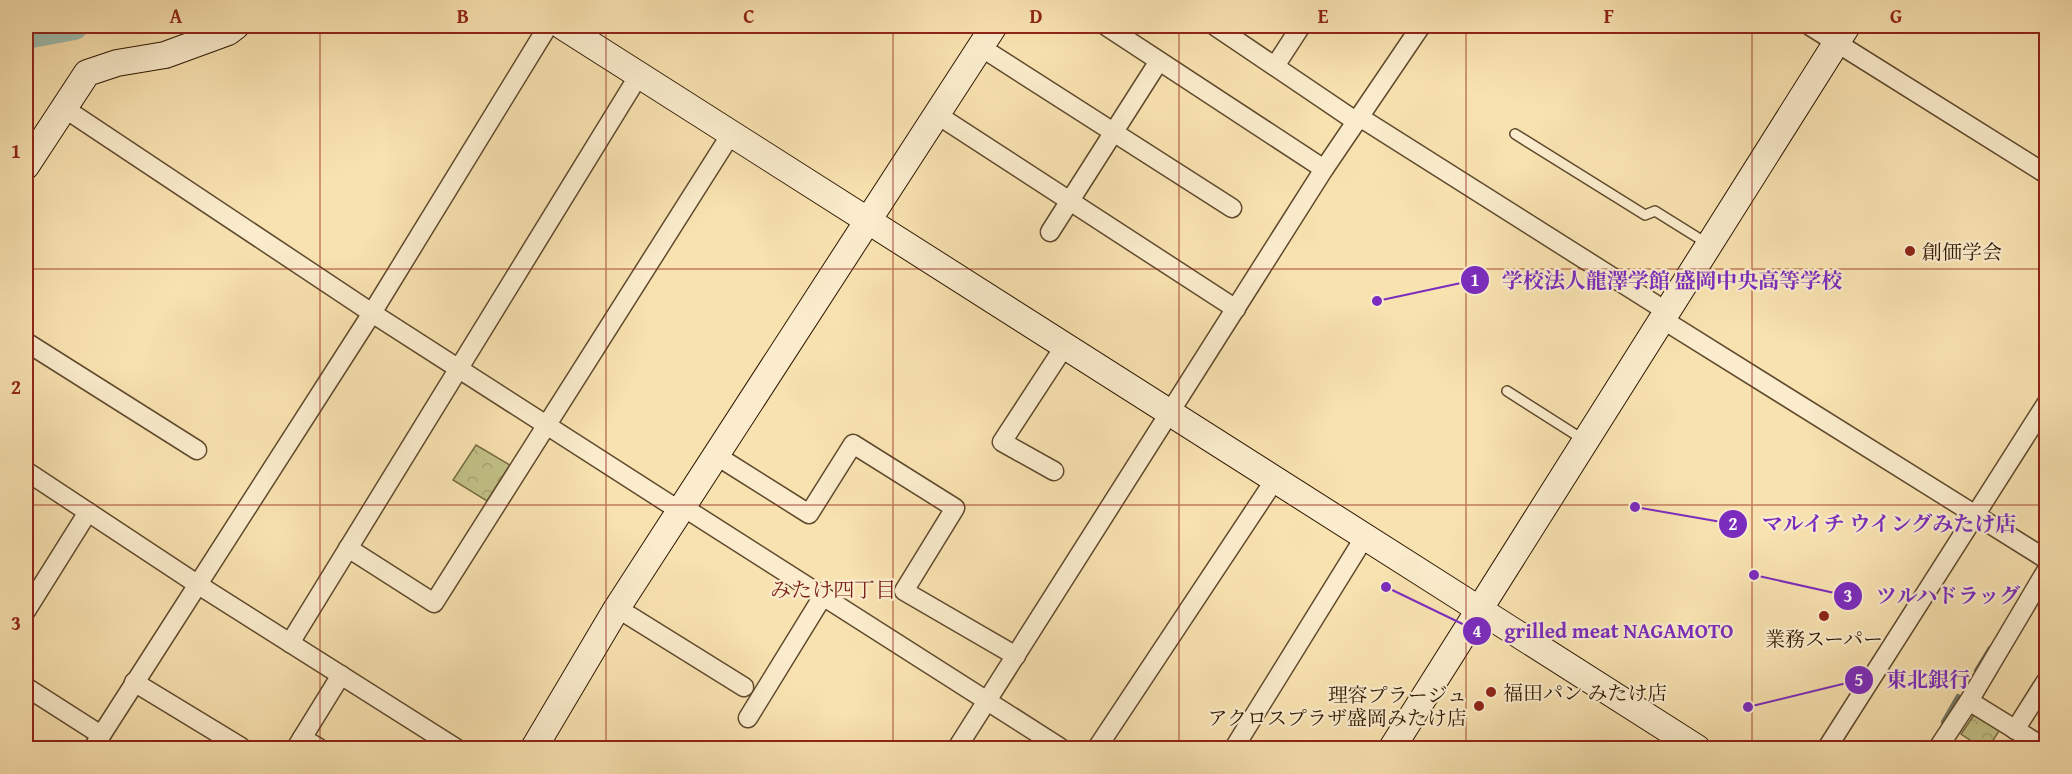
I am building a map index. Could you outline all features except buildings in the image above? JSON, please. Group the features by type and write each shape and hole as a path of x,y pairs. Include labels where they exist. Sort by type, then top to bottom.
{"street":[{"path":"26,166 87,73 117,63 165,55 228,32 236,26"},
{"path":"26,687 97,742 372,313 548,26"},
{"path":"562,26 1697,748"},
{"path":"1106,26 1324,169"},
{"path":"1215,26 2046,559"},
{"path":"1275,66 1301,26"},
{"path":"957,748 1324,169 1421,26"},
{"path":"1810,26 1842,34 2046,174"},
{"path":"1392,748 1842,34"},
{"path":"534,748 617,608 717,456 865,220 987,36 1114,131 1232,208"},
{"path":"1050,232 1159,61"},
{"path":"290,644 639,75"},
{"path":"64,108 372,313 547,426 674,507 683,507 1062,748"},
{"path":"936,114 1236,309"},
{"path":"348,548 434,603 730,134"},
{"path":"26,342 197,450"},
{"path":"1054,471 1002,442 1064,346"},
{"path":"1827,748 1977,516 2046,404"},
{"path":"717,456 809,514 853,444 955,508 904,591 1016,656"},
{"path":"26,471 290,644 456,748"},
{"path":"1097,748 1274,481"},
{"path":"26,611 88,512"},
{"path":"1234,748 1364,538"},
{"path":"1938,748 1969,701 2046,571"},
{"path":"748,718 823,596"},
{"path":"617,608 744,687"},
{"path":"319,748 299,743 341,675"},
{"path":"2015,730 2046,681"},
{"path":"134,682 241,747"},
{"path":"1969,701 2044,748"}],"lane":[{"path":"1515,135 1645,215 1655,211 1710,245"},
{"path":"1507,391 1586,442"}],"green space":[{"path":"476,445 510,465 487,501 453,480"},
{"path":"1980,713 2001,728 1988,748 1982,748 1961,734 1974,715"}],"waterway":[{"path":"26,35 74,26"},
{"path":"1976,671 1990,648"},
{"path":"1943,722 1958,696"}],"place":[{"name":"創価学会","path":"1910,251"},
{"name":"学校法人龍澤学館 盛岡中央高等学校","path":"1377,301"},
{"name":"マルイチ ウイングみたけ店","path":"1635,507"},
{"name":"ツルハドラッグ","path":"1754,575"},
{"name":"grilled meat NAGAMOTO","path":"1386,587"},
{"name":"業務スーパー","path":"1824,616"},
{"name":"福田パン みたけ店","path":"1491,692"},
{"name":"理容プラージュ アクロスプラザ盛岡みたけ店","path":"1479,706"},
{"name":"東北銀行","path":"1748,707"}],"district":[{"name":"みたけ四丁目","path":"833,589"}]}
